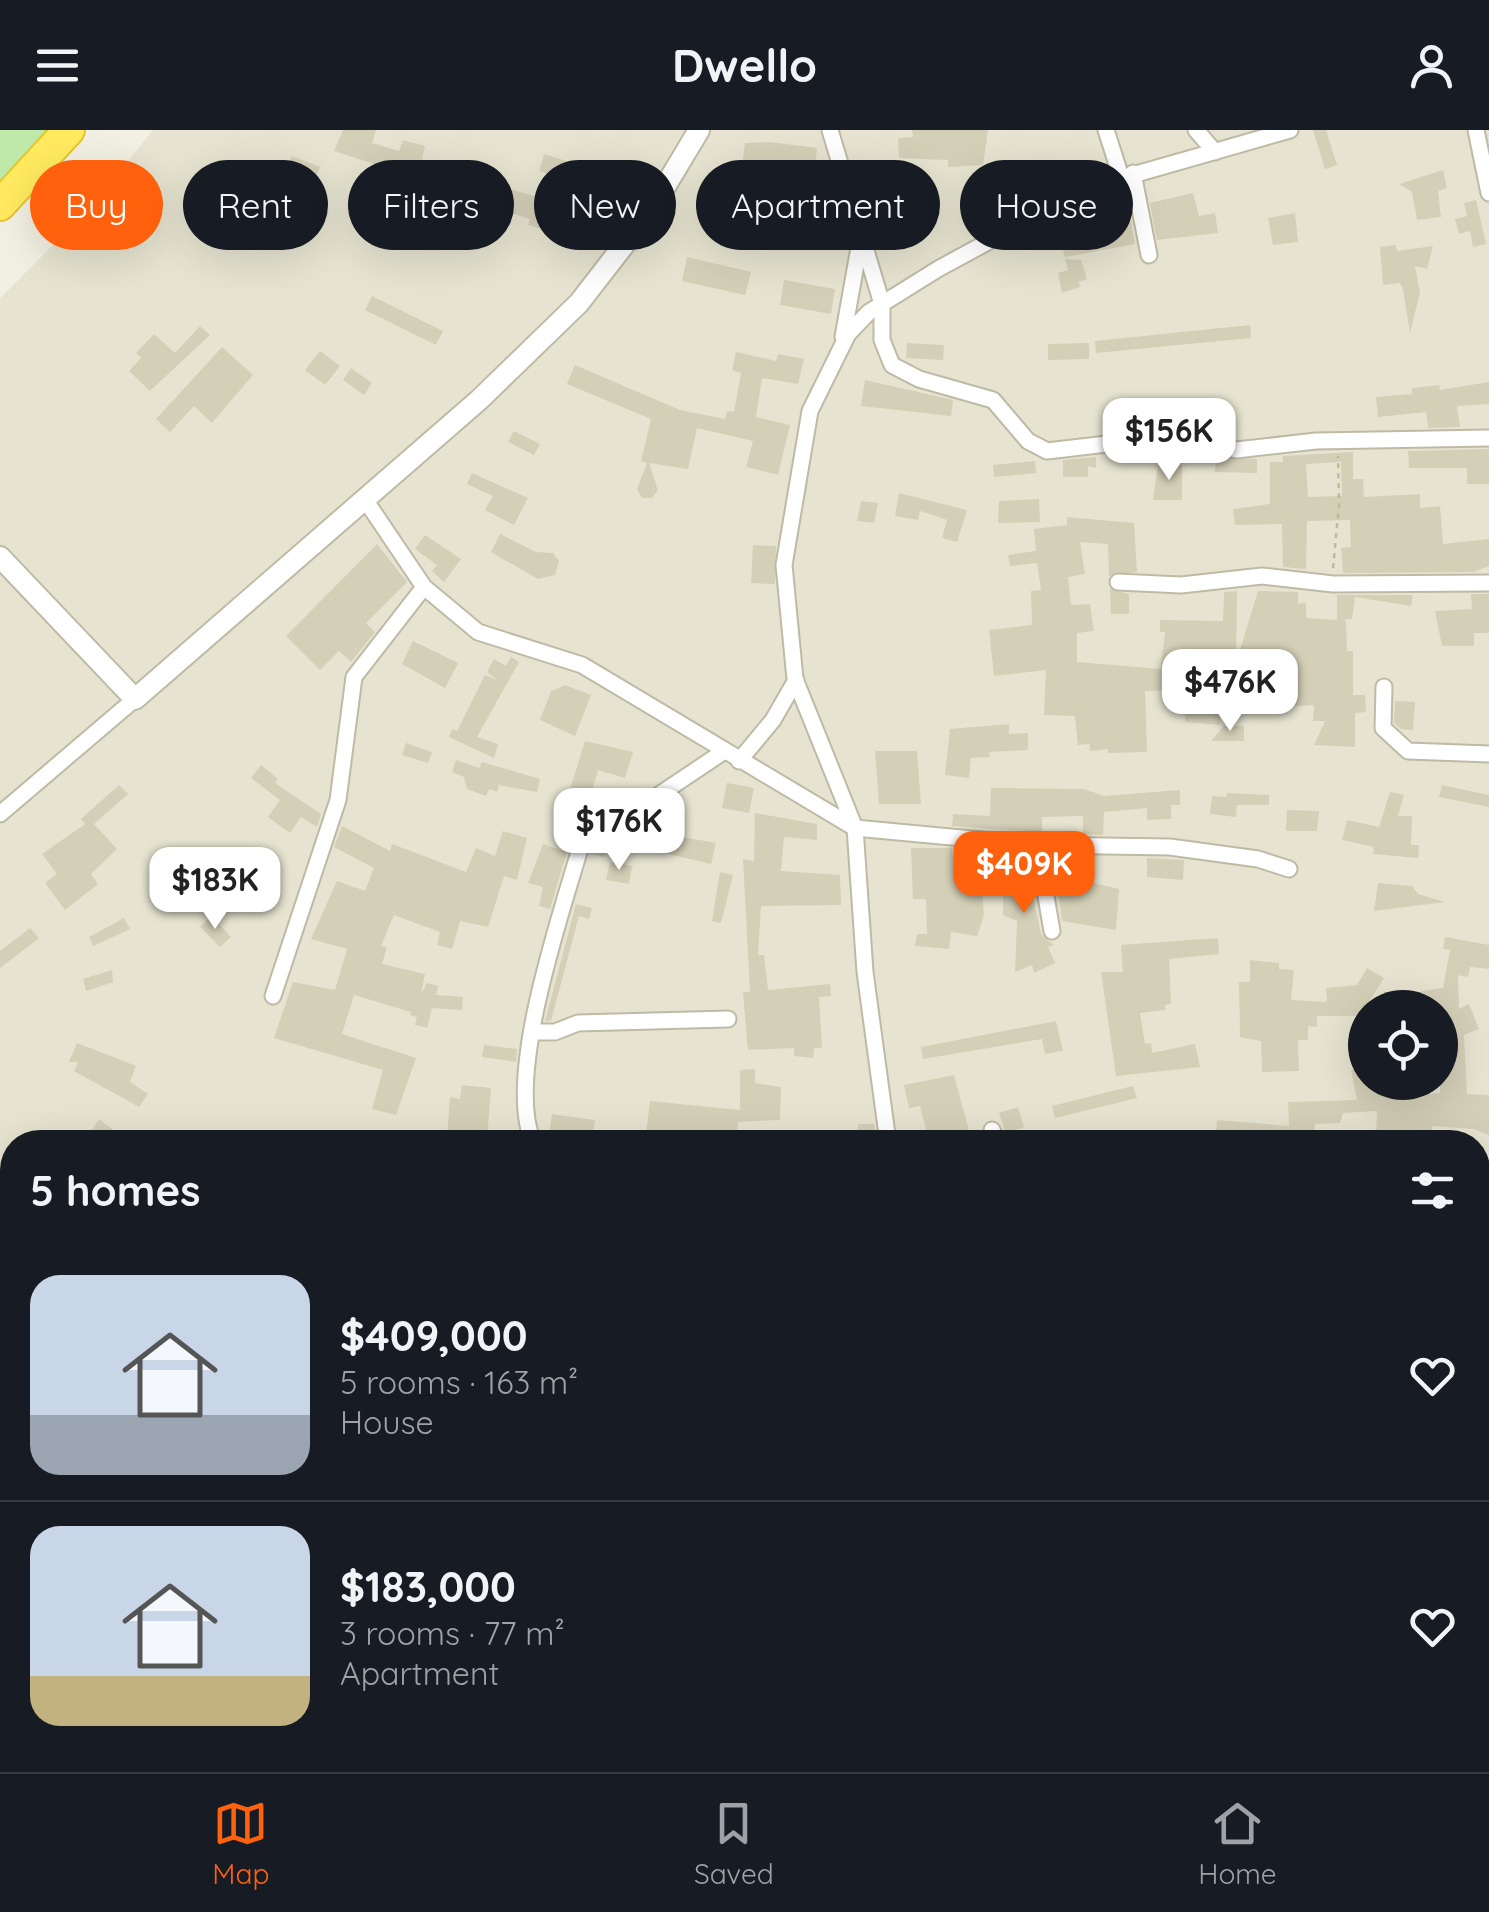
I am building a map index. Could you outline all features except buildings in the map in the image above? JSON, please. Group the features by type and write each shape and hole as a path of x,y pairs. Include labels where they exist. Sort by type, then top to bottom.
{"highway":[{"path":"0,206 69,130"}],"street":[{"path":"0,814 479,400 579,304 651,210 699,130"},
{"path":"830,130 839,160"},
{"path":"1106,130 1120,160"},
{"path":"1133,173 1290,130"},
{"path":"1476,130 1489,193"},
{"path":"1203,133 1215,152"},
{"path":"1133,197 1149,255"},
{"path":"841,346 858,250"},
{"path":"865,250 882,304 882,340 892,365 919,379 992,400 1036,447 1047,450 1175,436 1220,450 1337,441 1489,438"},
{"path":"886,1130 865,972 855,828 796,680 784,565 810,411 841,346 869,312 973,250"},
{"path":"364,498 424,587 478,632 582,665 855,828 1037,845 1170,848 1258,860 1289,869"},
{"path":"0,557 134,699"},
{"path":"1118,582 1181,585 1262,576 1333,584 1489,582"},
{"path":"273,996 338,800 354,677 424,587"},
{"path":"739,761 773,720 796,680"},
{"path":"1384,687 1383,728 1408,751 1489,754"},
{"path":"532,1130 527,1087 532,1032 584,835 592,825 634,810 724,752"},
{"path":"1037,845 1052,931"},
{"path":"532,1032 555,1032 578,1023 728,1019"}],"path":[{"path":"1333,584 1340,506 1337,441"}],"shaded area":[{"path":"153,130 1489,130 1489,1130 0,1130 0,298 48,250 163,250 163,160 129,160"}],"green space":[{"path":"0,130 55,130 0,188"}]}
